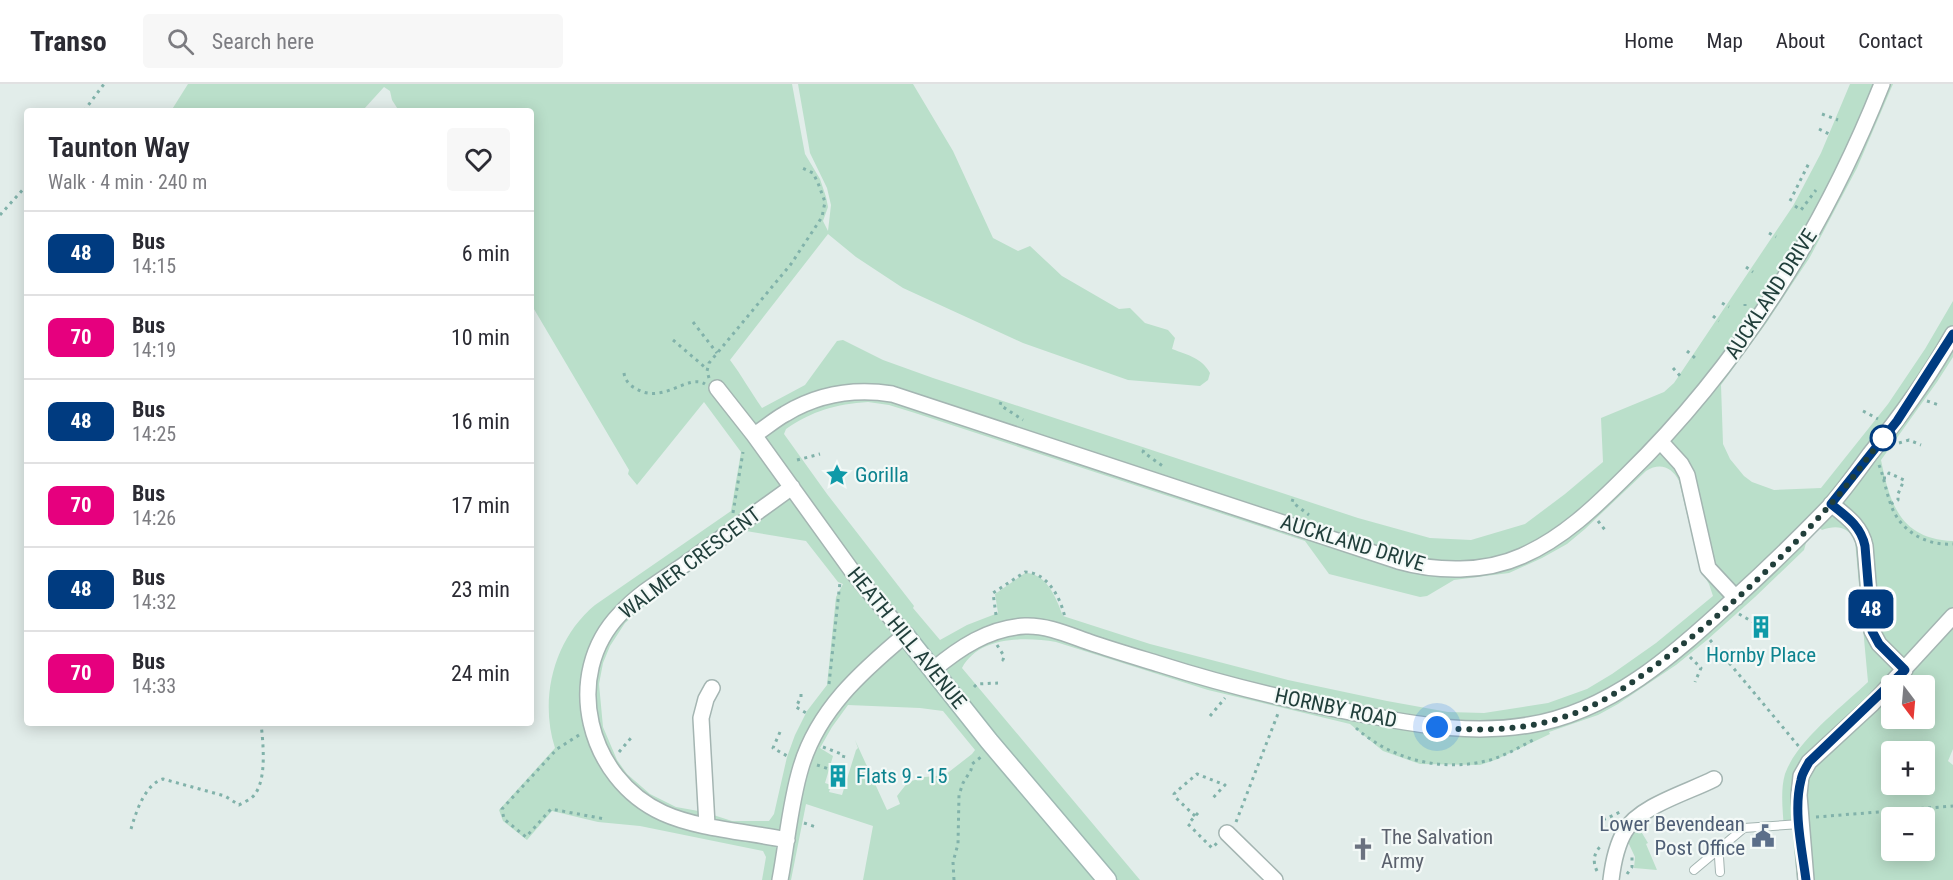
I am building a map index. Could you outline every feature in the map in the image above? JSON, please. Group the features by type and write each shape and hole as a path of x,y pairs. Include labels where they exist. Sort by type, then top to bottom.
{"street":[{"name":"AUCKLAND DRIVE","path":"754,435 783,415 822,397 871,391 892,394 1398,561 1426,567 1453,569 1509,561 1558,536 1601,500 1660,441 1715,377 1780,286 1835,189 1882,84"},
{"name":"HORNBY ROAD","path":"933,670 959,649 978,639 1005,629 1033,626 1060,632 1193,675 1343,712 1470,730 1528,725 1567,716 1607,698 1653,668 1736,605 1831,504 1897,421 1953,334"},
{"name":"HEATH HILL AVENUE","path":"711,386 754,435 852,571 994,746 1107,880"},
{"path":"1660,441 1681,464 1687,475 1708,568 1736,605"},
{"name":"WALMER CRESCENT","path":"787,840 707,825 663,813 632,793 606,762 592,730 588,708 588,680 596,651 610,625 620,614 653,586 792,487"},
{"path":"1831,504 1852,521 1863,537 1872,631 1879,644 1905,670"},
{"path":"1806,880 1800,821 1800,785 1809,762 1905,670 1953,616"},
{"path":"780,880 801,767 818,727 854,680 905,635"},
{"path":"707,825 701,718 705,699 712,688"},
{"path":"1611,880 1618,843 1629,825 1645,812 1701,794 1714,780"},
{"path":"1227,833 1275,880"}],"lane":[{"path":"1694,870 1744,828 1800,821"},
{"path":"1716,852 1719,857 1720,872"}],"path":[{"path":"86,108 104,84"},
{"path":"1822,114 1838,120"},
{"path":"1819,129 1831,135"},
{"path":"1790,201 1809,163"},
{"path":"708,376 709,363 791,264 822,217 825,198 817,178 813,173 800,167"},
{"path":"1800,180 1808,184"},
{"path":"0,215 24,188"},
{"path":"1769,233 1776,237"},
{"path":"1746,267 1753,272"},
{"path":"1722,303 1729,307"},
{"path":"1713,316 1719,321"},
{"path":"693,322 717,353"},
{"path":"673,340 707,369"},
{"path":"1687,351 1695,358"},
{"path":"1673,368 1681,377"},
{"path":"624,373 629,384 643,392 658,394 703,381 711,386"},
{"path":"1922,399 1939,405"},
{"path":"1001,402 1000,405 1023,421"},
{"path":"1863,411 1880,420"},
{"path":"1894,445 1909,440 1921,445"},
{"path":"1144,450 1143,452 1166,468"},
{"path":"732,514 743,452"},
{"path":"1872,452 1881,470 1890,504 1902,523 1917,537 1937,544 1953,544"},
{"path":"798,460 820,454"},
{"path":"1883,478 1887,478 1889,473 1904,480 1898,500 1890,504"},
{"path":"1293,499 1292,502 1316,520"},
{"path":"996,615 993,593 1028,572 1037,574 1046,580 1058,599 1065,619"},
{"path":"829,684 840,582"},
{"path":"1736,605 1753,622"},
{"path":"1701,630 1799,747"},
{"path":"995,641 1004,656 1003,660 1006,661"},
{"path":"1686,654 1701,668 1695,682"},
{"path":"974,687 977,684 998,683"},
{"path":"801,694 796,707 808,714"},
{"path":"1210,716 1227,695"},
{"path":"1212,799 1225,785 1197,774 1174,794 1197,815 1188,824 1212,848 1237,821 1283,698"},
{"path":"1357,722 1356,728 1385,749 1429,763 1453,764 1488,760 1534,740"},
{"path":"131,829 136,812 150,787 157,780 164,778 225,796 239,805 254,796 261,780 263,762 261,726"},
{"path":"592,730 586,731 557,749 502,809 504,819 526,837 551,809 605,819"},
{"path":"780,732 773,748 789,757"},
{"path":"819,746 844,755 843,759"},
{"path":"954,880 953,862 958,844 959,795 972,764 994,746"},
{"path":"812,764 829,769"},
{"path":"1800,821 1953,806"},
{"path":"800,821 816,827"},
{"path":"1622,880 1632,867 1633,860 1629,849"}],"green space":[{"path":"188,84 792,84 805,154 820,179 826,197 828,207 823,221 828,231 831,205 827,188 810,153 798,84 913,84 953,151 993,238 1018,251 1030,246 1062,276 1119,309 1130,308 1145,323 1168,330 1175,338 1172,349 1203,364 1210,373 1208,380 1200,386 1128,380 1023,343 903,288 856,257 828,234 730,360 762,408 805,385 837,341 843,340 883,360 933,378 1358,518 1430,538 1471,540 1525,524 1603,462 1601,418 1664,392 1674,383 1793,206 1821,153 1850,84 1893,84 1857,168 1810,257 1767,322 1721,385 1723,444 1730,459 1752,482 1774,490 1821,488 1888,404 1925,349 1953,301 1953,357 1881,460 1889,491 1901,517 1921,534 1935,539 1953,541 1953,749 1948,761 1953,765 1953,880 1797,880 1792,829 1784,830 1782,794 1785,774 1799,749 1833,713 1868,682 1855,541 1849,532 1841,528 1832,527 1822,530 1812,522 1804,550 1755,597 1676,665 1598,715 1549,732 1550,734 1480,765 1420,764 1383,751 1350,724 1208,690 1056,642 1031,639 1004,641 991,644 970,657 962,668 1140,880 863,880 873,826 806,804 791,880 762,880 766,857 763,851 640,826 598,822 552,811 527,840 503,821 499,810 555,748 550,729 550,690 560,652 569,635 595,605 731,511 741,452 704,402 637,485 628,474 629,470 534,309 534,108 397,108 390,91 384,87 365,108 173,108","holes":["868,402 889,405 1305,541 1329,574 1420,597 1427,596 1454,580 1509,573 1542,558 1567,544 1585,529 1646,471 1651,468 1665,467 1673,472 1679,481 1700,569 1713,596 1656,643 1587,689 1548,703 1484,713 1448,712 1387,701 1288,680 1150,644 1063,616 1050,588 1033,574 1025,573 995,594 998,613 967,625 940,640 913,608 914,606 827,494 784,434 786,429 796,423 815,413 835,407","746,531 806,541 838,582 843,584 836,597 827,685 807,711 795,735 787,757 774,814 769,821 732,821 704,812 676,807 650,794 627,774 617,760 603,727 599,684 603,663 610,646 625,623 658,594","848,705 943,711 975,750 972,754 945,775 908,782 897,796 900,804 887,810 855,740 858,748 842,795 829,792 831,785 825,783 833,756 820,748"]},
{"path":"1639,828 1648,843 1646,844 1657,870 1634,868 1635,857 1628,842"}],"bus line":[{"name":"48","path":"1806,880 1799,818 1802,776 1809,762 1905,670 1879,644 1872,631 1863,537 1852,521 1831,504 1897,421 1953,334"}],"place":[{"name":"Gorilla","path":"837,475"},
{"name":"Hornby Place","path":"1761,627"},
{"name":"Flats 9 - 15","path":"838,776"},
{"name":"Lower Bevendean Post Office","path":"1763,836"},
{"name":"The Salvation Army","path":"1363,849"}],"route":[{"path":"1437,727 1470,730 1541,723 1581,711 1620,691 1688,640 1766,571 1831,504 1883,438"}]}
